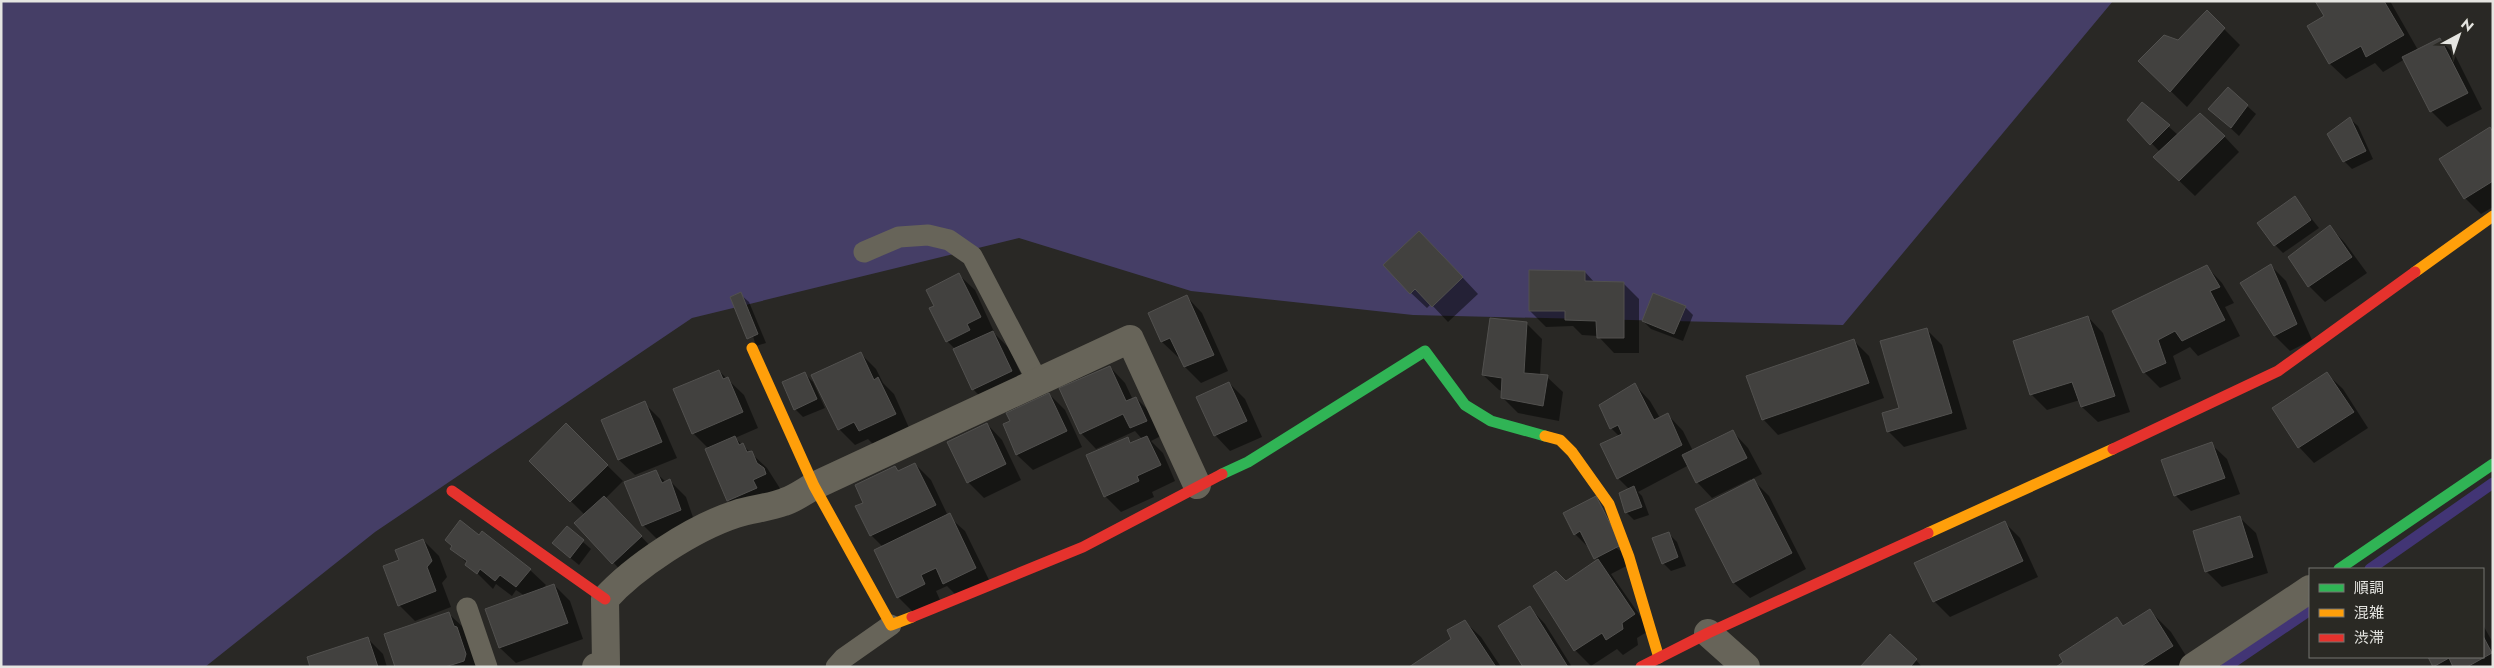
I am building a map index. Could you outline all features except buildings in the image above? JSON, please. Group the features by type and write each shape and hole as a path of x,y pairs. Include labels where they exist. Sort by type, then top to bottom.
{"street":[{"path":"1641,667 1708,633 2233,394 2278,371 2493,216"},
{"path":"604,666 605,599 621,580 696,532 735,514 785,502 814,486 1130,339 1197,485"},
{"path":"752,348 814,486 891,625 940,607 1083,547 1197,485 1248,462 1425,351 1465,405 1491,421 1560,440 1572,452 1609,504 1629,557 1659,658"},
{"path":"2340,568 2493,464"},
{"path":"452,492 605,599"},
{"path":"2193,667 2309,590"},
{"path":"1708,633 1746,667"}],"lane":[{"path":"864,252 899,237 928,235 949,240 972,256 1038,382"},
{"path":"467,608 487,667"},
{"path":"836,667 844,658 891,625"}],"shaded area":[{"path":"1,1 2113,1 1843,325 1413,315 1191,291 1019,238 692,318 375,532 205,667 1,667"}],"waterway":[{"path":"2371,568 2493,483"},
{"path":"2226,667 2309,611"}],"traffic: fast":[{"path":"1222,474 1248,462 1425,351 1465,405 1491,421 1545,436"},
{"path":"2340,568 2493,464"}],"traffic: slow":[{"path":"2415,272 2493,216"},
{"path":"752,348 814,486 891,625 912,617"},
{"path":"1545,436 1560,440 1572,452 1609,504 1629,557 1659,658"},
{"path":"1928,533 2113,449"}],"traffic: jam":[{"path":"2113,449 2278,371 2415,272"},
{"path":"912,617 1083,547 1222,474"},
{"path":"452,491 605,599"},
{"path":"1641,667 1708,633 1928,533"}]}
